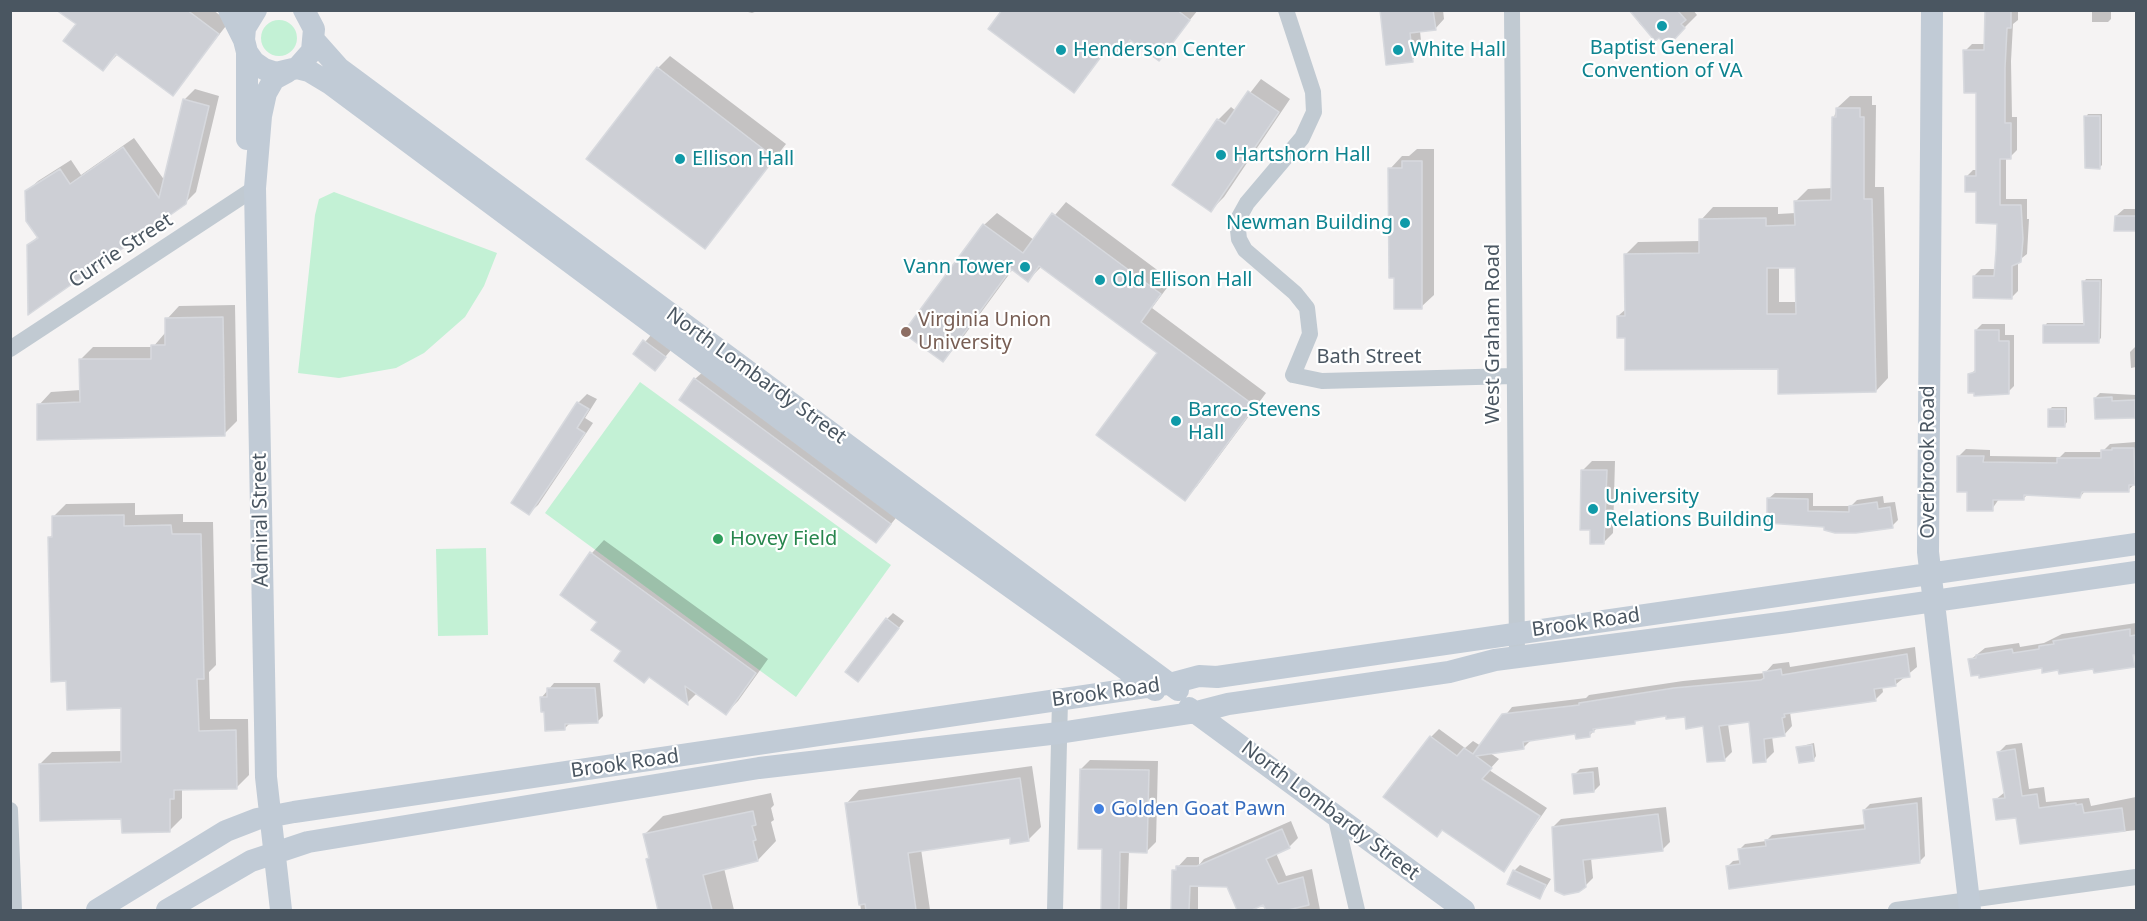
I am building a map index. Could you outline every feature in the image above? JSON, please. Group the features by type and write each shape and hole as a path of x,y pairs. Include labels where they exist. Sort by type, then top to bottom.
{"main road":[{"path":"229,10 245,46"},
{"path":"245,46 245,27 256,10"},
{"name":"Overbrook Road","path":"1932,10 1928,518 1930,574 1969,905"},
{"name":"North Lombardy Street","path":"312,23 339,68 1173,683 1197,712"},
{"name":"Admiral Street","path":"281,910 269,816 266,766 255,188 261,116 266,93 274,79 292,70 312,51 312,23"},
{"name":"North Lombardy Street","path":"245,46 254,62 264,69 309,71 329,82 908,514 1150,687 1197,712 1464,910"},
{"name":"Admiral Street","path":"245,46 246,139 255,188"},
{"name":"Brook Road","path":"97,910 226,831 269,816 1150,687 1199,676 1216,677 2136,544"},
{"name":"Brook Road","path":"167,910 212,882 274,851 308,842 759,768 1059,733 1197,712 1228,704 1449,672 1517,657 2136,572"}],"street":[{"name":"Bath Street","path":"1286,10 1313,92 1314,115 1302,138 1247,203 1237,221 1239,239 1245,250 1295,293 1307,308 1311,334 1293,375 1322,381 1514,376"},
{"name":"West Graham Road","path":"1512,10 1517,657"},
{"name":"Currie Street","path":"10,349 255,188"},
{"path":"1055,910 1059,700"},
{"path":"10,810 14,910"},
{"path":"1335,815 1357,910"},
{"path":"1896,910 1969,905 2136,877"}],"green space":[{"path":"279,20 292,25 297,38 292,51 279,56 266,51 261,38 266,25"},
{"path":"334,192 497,253 484,286 465,317 424,353 396,368 339,378 298,373 315,215 319,199"},
{"name":"Hovey Field","path":"640,382 891,565 796,697 545,513"},
{"path":"486,548 488,635 438,636 436,549"}],"building":[{"path":"56,10 187,10 219,34 173,96 116,54 103,71 63,41 76,24"},
{"name":"Henderson Center","path":"1002,10 1177,10 1190,20 1159,61 1130,40 1120,55 1109,46 1074,93 988,29"},
{"name":"White Hall","path":"1380,10 1433,10 1436,30 1410,33 1413,62 1386,65"},
{"name":"Baptist General Convention of VA","path":"1629,10 1677,10 1686,20 1681,24 1685,28 1672,42 1668,38 1664,43 1659,38 1655,41"},
{"path":"1985,10 2011,10 2011,28 2007,28 2005,123 2011,123 2011,159 2000,159 2000,205 2021,205 2023,239 2021,262 2012,266 2012,299 1973,298 1973,276 1994,276 1996,251 1997,224 1976,223 1976,192 1965,192 1965,176 1976,176 1976,93 1964,93 1963,50 1984,50"},
{"name":"Ellison Hall","path":"657,67 775,158 705,249 586,159"},
{"name":"Hartshorn Hall","path":"1248,91 1279,112 1211,212 1172,185 1217,119 1225,124"},
{"path":"183,99 209,106 186,204 28,315 27,245 38,238 26,221 25,191 60,169 70,184 123,147 159,198"},
{"path":"1836,108 1860,108 1860,117 1864,117 1864,199 1872,199 1876,392 1778,394 1778,369 1625,370 1625,338 1617,338 1617,316 1625,316 1624,254 1699,253 1699,219 1766,218 1766,226 1795,225 1794,201 1831,200 1832,117 1836,117","holes":["1767,268 1795,268 1796,314 1767,314"]},
{"path":"2084,116 2100,116 2100,169 2085,168"},
{"name":"Newman Building","path":"1402,161 1422,161 1422,309 1394,309 1394,278 1389,278 1388,168 1402,168"},
{"path":"1052,213 1161,294 1141,322 1255,406 1185,501 1096,435 1157,353 1039,266 1028,282 1011,269 943,362 903,333 983,224 1023,253"},
{"path":"2115,216 2136,216 2136,231 2114,231"},
{"path":"2082,281 2100,281 2099,343 2043,343 2043,325 2084,325"},
{"path":"223,317 225,436 37,440 37,404 80,402 79,359 151,359 151,345 165,345 165,318"},
{"path":"1975,330 1999,330 1999,341 2009,341 2009,394 1974,396 1974,393 1968,393 1968,374 1975,372"},
{"path":"643,340 666,357 655,371 633,354"},
{"path":"694,378 891,524 876,543 679,400"},
{"path":"2112,397 2112,401 2135,400 2135,418 2095,419 2094,398"},
{"path":"577,402 589,409 577,428 585,433 529,515 511,503"},
{"path":"2048,409 2065,409 2065,427 2048,427"},
{"path":"2112,448 2134,448 2135,485 2129,485 2129,492 2082,492 2080,498 2024,495 2024,500 1993,500 1993,511 1967,511 1967,492 1957,492 1957,456 1984,456 1983,462 2057,463 2057,458 2101,458 2101,450 2112,450"},
{"name":"University Relations Building","path":"1581,470 1607,470 1604,544 1590,544 1590,530 1580,530"},
{"path":"1767,498 1808,499 1808,511 1849,512 1849,506 1877,502 1878,509 1890,507 1893,528 1856,533 1835,533 1824,530 1824,527 1767,523"},
{"path":"124,515 124,526 171,525 172,534 201,534 204,679 197,679 199,731 236,730 237,789 174,790 174,799 170,799 170,832 122,833 121,819 40,821 39,764 121,762 121,708 67,710 66,681 51,682 48,537 52,537 52,516"},
{"path":"590,552 756,673 726,715 685,686 688,705 649,677 644,683 614,661 621,651 591,630 597,622 560,595"},
{"path":"886,618 899,628 858,682 845,672"},
{"path":"2130,629 2130,636 2136,635 2136,655 2133,655 2135,667 2094,673 2093,669 2059,674 2058,670 2042,673 2042,668 1979,678 1979,675 1971,676 1968,659 1976,658 1976,655 2012,649 2013,653 2039,649 2039,646 2054,644 2053,641"},
{"path":"1907,654 1910,677 1895,679 1896,686 1874,689 1876,701 1784,714 1785,717 1782,718 1785,736 1764,739 1766,762 1753,763 1749,722 1719,726 1725,761 1707,762 1703,726 1686,729 1685,717 1666,719 1666,716 1635,721 1635,724 1593,729 1594,732 1590,732 1590,737 1576,739 1575,734 1523,742 1524,749 1476,756 1492,768 1482,779 1540,816 1504,872 1442,830 1437,837 1383,797 1430,736 1457,756 1464,748 1473,754 1502,714 1579,705 1579,703 1674,688 1761,680 1764,678 1763,672 1781,669 1782,675"},
{"path":"547,688 595,688 598,723 565,724 565,730 545,731 540,697 547,697"},
{"path":"1812,745 1814,761 1799,763 1796,747"},
{"path":"2015,749 2022,796 2037,794 2039,808 2076,803 2076,805 2082,804 2084,813 2122,808 2125,831 2020,844 2016,818 1996,820 1993,799 2005,798 1997,752"},
{"path":"1080,769 1149,770 1147,853 1120,852 1119,910 1101,910 1102,849 1078,849"},
{"path":"1593,772 1594,792 1574,794 1572,774"},
{"path":"1020,778 1029,841 1010,844 1010,838 908,853 916,910 866,910 865,904 859,905 845,803"},
{"path":"1917,803 1920,863 1729,889 1726,866 1740,864 1738,849 1766,846 1765,840 1865,829 1863,810"},
{"path":"753,811 756,825 752,826 756,840 753,841 758,861 703,875 712,910 658,910 646,859 649,858 643,834"},
{"path":"1658,814 1663,851 1583,860 1586,887 1579,892 1564,895 1555,891 1552,827"},
{"path":"1282,829 1290,848 1266,859 1278,884 1303,877 1309,905 1288,910 1266,910 1263,905 1252,910 1237,910 1227,887 1190,886 1189,910 1171,910 1172,870 1176,870 1176,866 1197,866"},
{"path":"1513,870 1546,885 1540,899 1507,884"}],"place":[{"name":"Baptist General Convention of VA","path":"1662,26"},
{"name":"Henderson Center","path":"1061,50"},
{"name":"White Hall","path":"1398,50"},
{"name":"Hartshorn Hall","path":"1221,155"},
{"name":"Ellison Hall","path":"680,159"},
{"name":"Newman Building","path":"1405,223"},
{"name":"Vann Tower","path":"1025,267"},
{"name":"Old Ellison Hall","path":"1100,280"},
{"name":"Virginia Union University","path":"906,332"},
{"name":"Barco-Stevens Hall","path":"1176,421"},
{"name":"University Relations Building","path":"1593,509"},
{"name":"Hovey Field","path":"718,539"},
{"name":"Golden Goat Pawn","path":"1099,809"}]}
